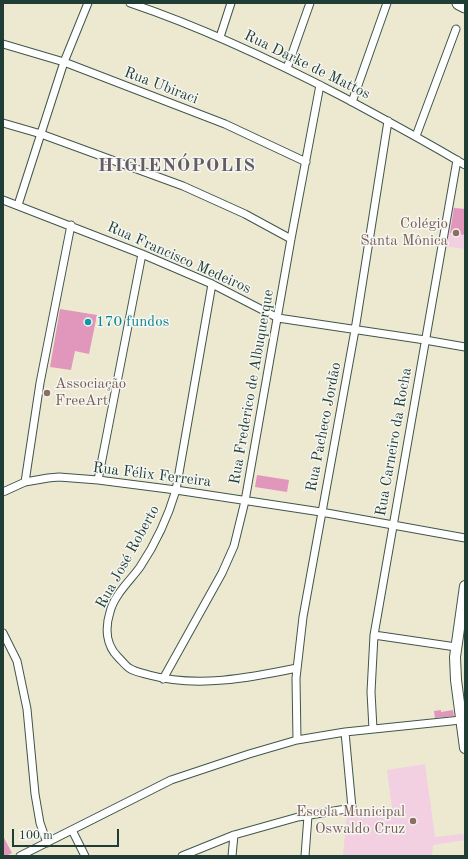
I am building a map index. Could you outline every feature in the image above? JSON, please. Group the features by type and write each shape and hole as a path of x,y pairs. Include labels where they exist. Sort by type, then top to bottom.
{"highway":[{"path":"459,3 465,6"}],"street":[{"path":"18,205 64,62 88,3"},
{"name":"Rua Darke de Mattos","path":"130,3 152,6 287,68 388,120 465,165"},
{"path":"220,37 231,3"},
{"path":"287,68 310,3"},
{"path":"352,102 387,3"},
{"path":"416,136 456,29"},
{"name":"Rua Ubiraci","path":"3,44 64,62 225,124 306,162"},
{"name":"Rua Frederico de Albuquerque","path":"163,678 222,573 234,546 245,501 291,239 320,85"},
{"name":"Rua Pacheco Jordão","path":"297,740 297,668 303,617 355,330 388,120"},
{"path":"3,123 41,134 183,186 245,214 291,239"},
{"name":"Rua Carneiro da Rocha","path":"373,729 371,692 374,635 457,160"},
{"name":"Rua Francisco Medeiros","path":"3,200 71,225 212,284 278,318 465,347"},
{"path":"25,482 40,383 71,225"},
{"path":"98,480 142,254"},
{"name":"Rua José Roberto","path":"212,284 176,490 168,516 159,535 110,611 107,630 110,646 127,667 134,671 163,678 198,680 233,679 297,668"},
{"name":"Rua Félix Ferreira","path":"3,492 25,482 48,478 59,477 98,480 321,512 465,538"},
{"path":"465,586 456,647 455,671 465,748"},
{"path":"3,633 17,661 28,709 35,794 40,823 48,842"},
{"path":"374,635 456,647"},
{"path":"20,856 171,780 249,754 297,740 346,732 461,720"},
{"path":"182,856 234,835 298,817 352,808 346,732"},
{"path":"305,856 308,816"},
{"path":"72,830 86,856"},
{"path":"232,856 234,835"}],"shaded area":[{"name":"Colégio Santa Mônica","path":"451,207 465,209 465,249 445,246"},
{"name":"Escola Municipal Oswaldo Cruz","path":"425,764 435,837 463,834 465,840 433,845 432,856 343,856 347,814 392,808 387,770"}],"building":[{"path":"454,208 465,209 465,235 450,233"},
{"path":"60,309 97,315 89,354 75,351 71,370 50,367"},
{"path":"257,475 289,480 287,492 255,487"},
{"path":"441,710 441,712 453,710 454,716 435,718 434,711"},
{"path":"3,836 12,853 6,856 3,856"}],"place":[{"name":"Colégio Santa Mônica","path":"456,233"},
{"name":"170 fundos","path":"88,322"},
{"name":"Associação FreeArt","path":"47,393"},
{"name":"Escola Municipal Oswaldo Cruz","path":"413,821"}],"district":[{"name":"HIGIENÓPOLIS","path":"177,166"}]}
